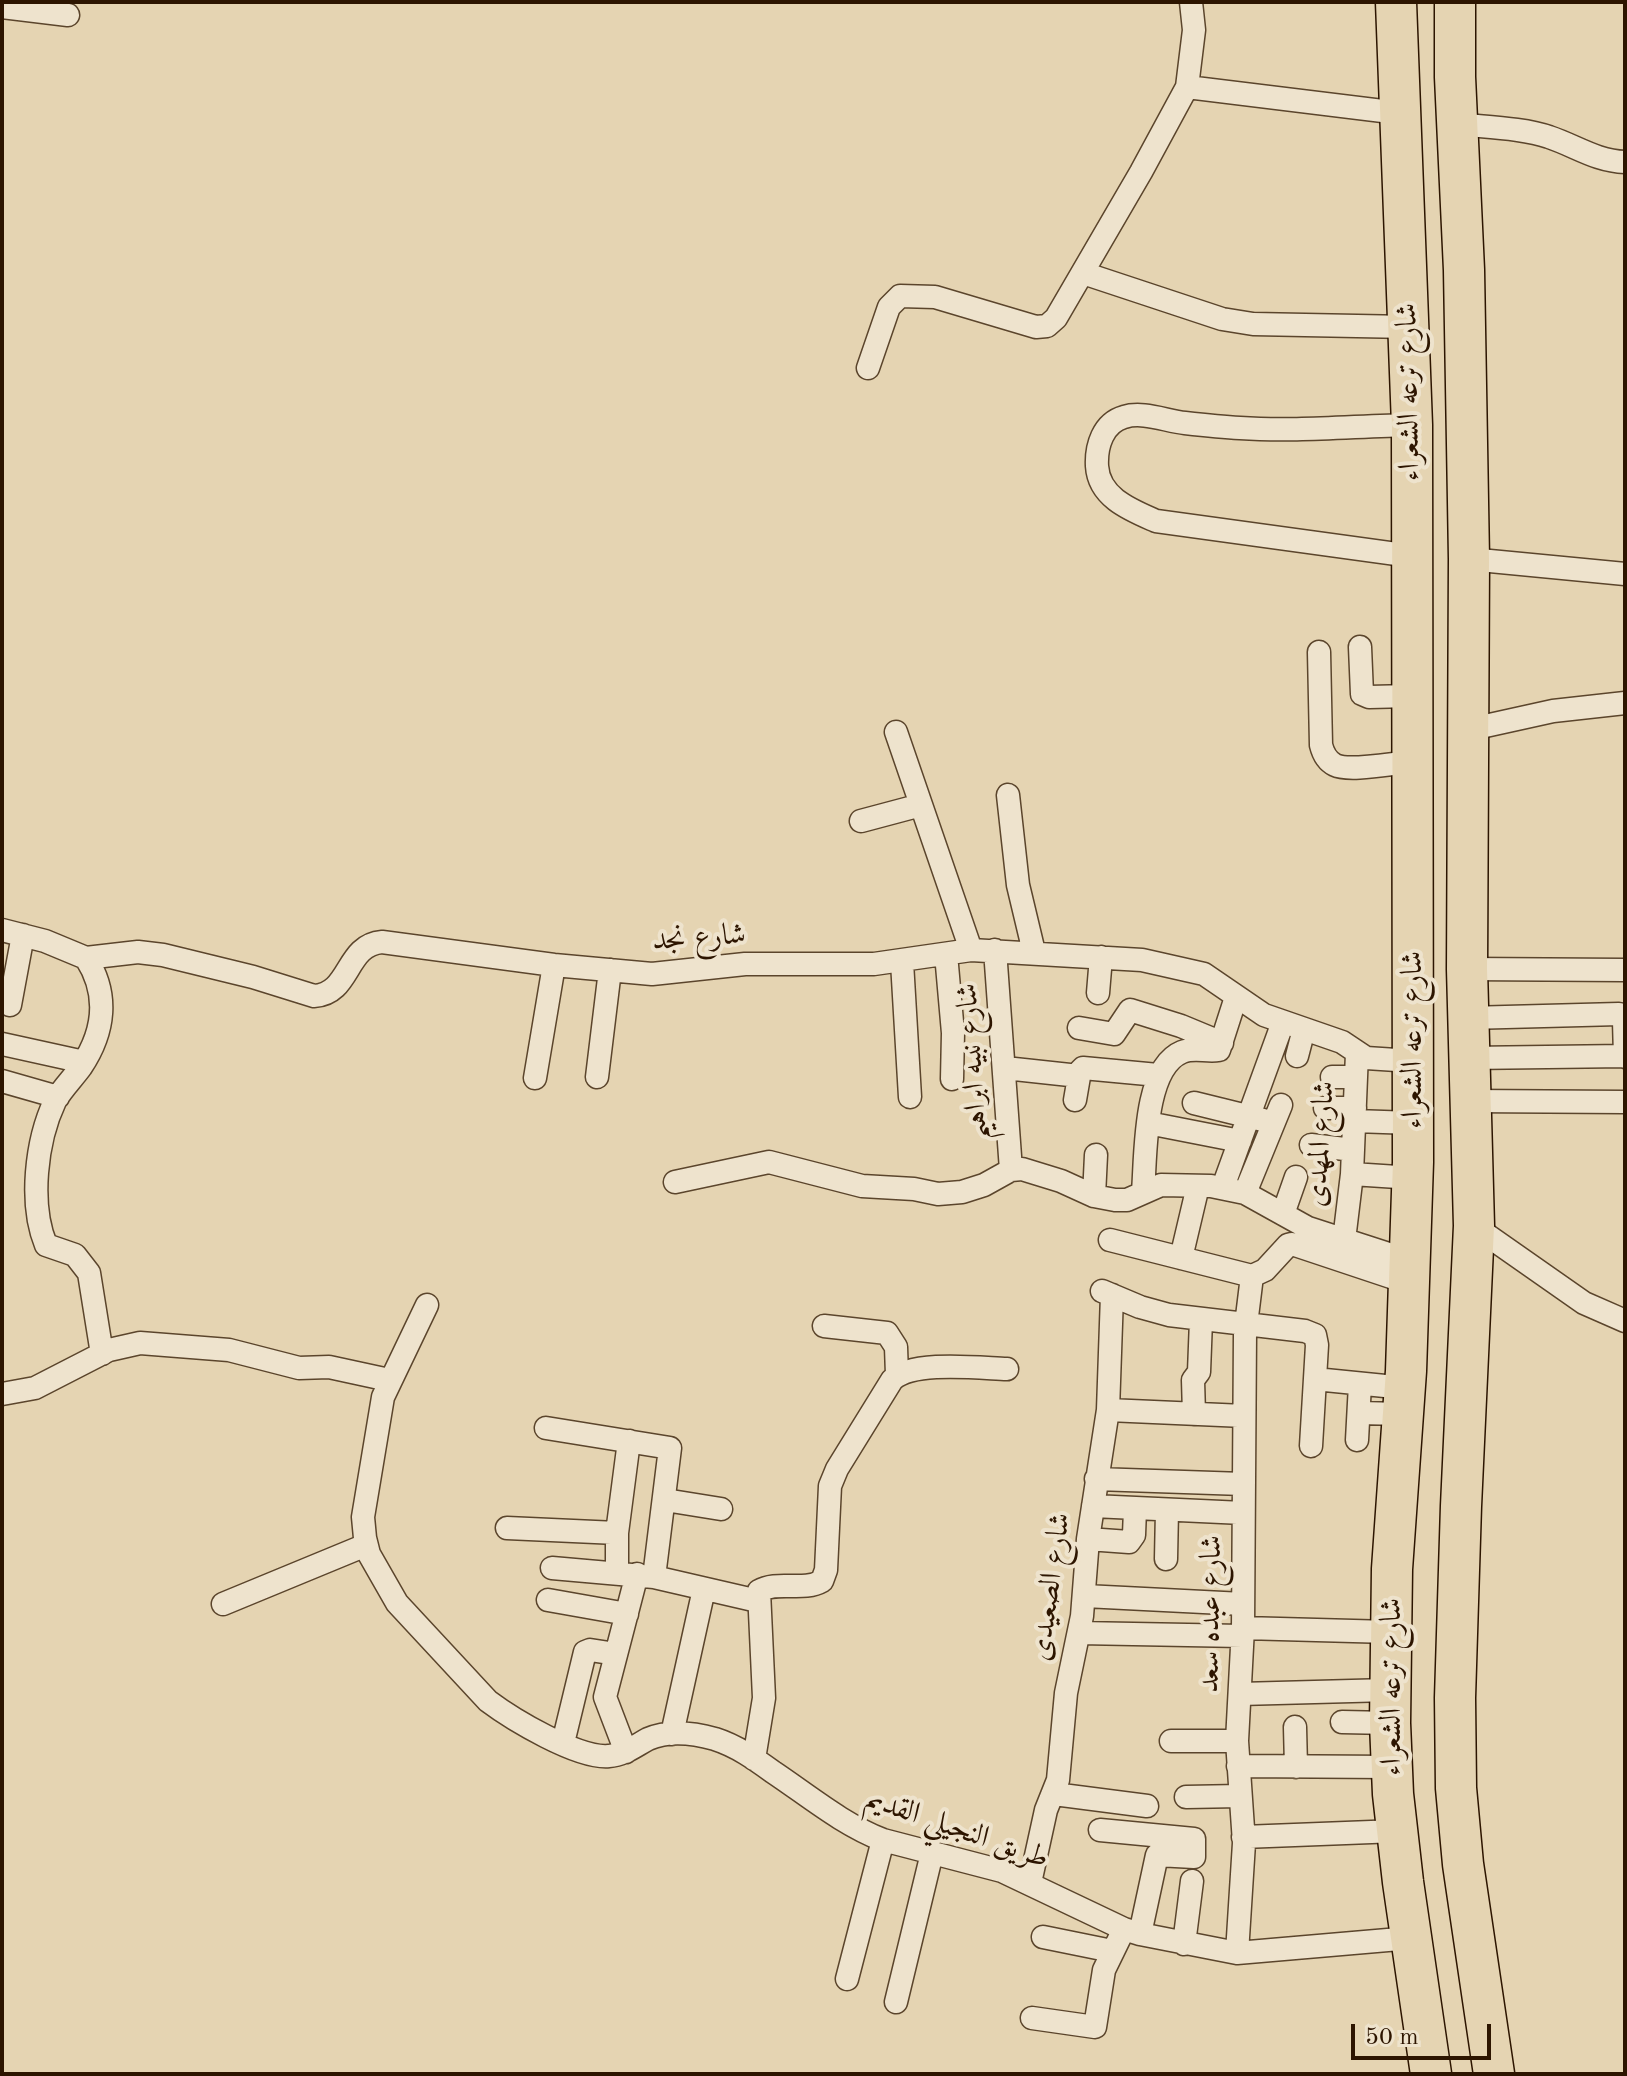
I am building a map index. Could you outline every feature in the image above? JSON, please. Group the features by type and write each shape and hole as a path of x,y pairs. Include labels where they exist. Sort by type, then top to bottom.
{"highway":[{"name":"شارع ترعه الشعراء","path":"1396,2 1412,425 1413,1178 1410,1272 1382,1429 1394,1797 1431,2074"},
{"name":"شارع ترعه الشعراء","path":"1455,2 1469,559 1467,969 1474,1226 1455,1698 1456,1788 1463,1864 1494,2074"},
{"path":"1411,696 1432,706 1456,705 1467,715"},
{"path":"1412,769 1437,759 1458,763 1467,769"},
{"path":"1394,1797 1426,1804 1437,1801 1456,1788"},
{"path":"1403,1882 1418,1864 1429,1860 1441,1858 1463,1864"}],"street":[{"path":"868,368 889,307 900,296 935,297 1036,327 1047,326 1056,318 1187,87 1194,30 1191,2"},
{"path":"2,7 68,15"},
{"path":"1187,87 1399,113"},
{"path":"1457,124 1548,136 1586,155 1625,162"},
{"path":"1083,273 1222,319 1253,324 1409,327"},
{"path":"1411,556 1156,521 1125,507 1104,490 1097,469 1099,442 1110,424 1125,416 1141,415 1183,423 1244,428 1412,425"},
{"path":"1469,559 1625,574"},
{"path":"1360,647 1362,694 1369,697 1411,696"},
{"path":"1319,652 1321,745 1327,758 1345,767 1412,769"},
{"path":"1467,715 1553,711 1625,703"},
{"path":"896,732 971,950"},
{"path":"1008,795 1018,885 1034,952"},
{"path":"861,821 921,805"},
{"path":"10,1005 12,933"},
{"name":"شارع نجد","path":"12,933 45,941 86,958 138,952 177,957 314,996 330,993 337,988 360,950 374,943 554,965 664,974 745,964 867,965 971,950 1160,962 1192,970 1216,981 1264,1015 1342,1042 1371,1060 1412,1061"},
{"name":"شارع نبيه ابراهيم","path":"995,950 1011,1170"},
{"path":"946,954 952,1024 952,1079"},
{"path":"1098,993 1101,957"},
{"path":"86,958 97,976 102,998 95,1038 84,1062 58,1097 40,1157 37,1207 46,1245 75,1255 89,1273 102,1354"},
{"path":"902,962 910,1097"},
{"path":"535,1078 554,965"},
{"path":"1467,969 1625,970"},
{"path":"597,1077 610,970"},
{"path":"1143,1192 1148,1123 1158,1075 1172,1058 1184,1051 1216,1051 1222,1043 1236,997"},
{"path":"1079,1028 1114,1034 1130,1010 1222,1043"},
{"path":"1468,1018 1622,1015 1625,1056 1469,1058"},
{"path":"1294,1025 1297,1056"},
{"path":"1234,1190 1240,1141 1249,1116 1294,1025"},
{"path":"2,1044 84,1062"},
{"name":"شارع المهدى","path":"1344,1240 1352,1174 1357,1053"},
{"path":"1005,1068 1079,1076"},
{"path":"1075,1100 1081,1069 1158,1075"},
{"path":"1332,1077 1356,1077"},
{"path":"2,1081 58,1097"},
{"path":"1470,1101 1625,1102"},
{"path":"1213,1136 1222,1102"},
{"path":"1194,1103 1222,1102 1249,1116 1278,1114 1234,1190"},
{"path":"1325,1108 1413,1123"},
{"path":"1148,1123 1240,1141"},
{"path":"1311,1145 1353,1150"},
{"path":"1094,1196 1096,1155"},
{"path":"675,1182 769,1162 862,1186 950,1194 984,1185 1011,1170 1031,1171 1071,1184 1094,1196 1127,1200 1161,1185 1234,1190 1308,1228 1344,1240 1410,1272"},
{"path":"1352,1174 1413,1178"},
{"path":"1283,1214 1296,1177"},
{"path":"1181,1258 1198,1186"},
{"path":"1474,1226 1584,1303 1625,1321"},
{"path":"1110,1240 1252,1276 1265,1270 1292,1244 1410,1272"},
{"name":"شارع عبده سعد","path":"1237,1953 1243,1837 1237,1741 1243,1604 1244,1416 1252,1276"},
{"name":"شارع الصعيدى","path":"1030,1883 1046,1810 1058,1780 1066,1693 1085,1596 1088,1539 1108,1410 1106,1293 1159,1313 1201,1320"},
{"name":"طريق النجيلي القديم","path":"427,1305 383,1397 363,1517 366,1545 397,1603 488,1701 502,1711 563,1743 596,1756 626,1752 648,1740 672,1734 694,1734 715,1739 736,1747 830,1813 883,1840 986,1865 1132,1931 1184,1944 1237,1953 1411,1938"},
{"path":"1194,1414 1193,1380 1199,1372 1201,1320 1305,1331 1315,1335 1317,1345 1311,1446"},
{"path":"754,1759 764,1698 759,1591 762,1588 812,1586 822,1581 826,1570 830,1486 837,1469 897,1375 896,1347 887,1333 882,1330 824,1326"},
{"path":"2,1394 35,1388 102,1354 140,1343 205,1347 299,1368 329,1367 389,1380"},
{"path":"897,1375 925,1368 1007,1369"},
{"path":"1315,1379 1360,1384"},
{"path":"1360,1384 1382,1429"},
{"path":"1359,1413 1360,1384"},
{"path":"1108,1410 1244,1416"},
{"path":"1359,1413 1382,1429"},
{"path":"1359,1413 1382,1429"},
{"path":"546,1428 670,1448 665,1500 636,1575 605,1697 626,1752"},
{"path":"629,1441 617,1533 636,1575"},
{"path":"1096,1479 1243,1484"},
{"path":"665,1500 721,1509"},
{"path":"1093,1506 1243,1513"},
{"path":"1088,1539 1129,1542 1134,1535 1135,1509"},
{"path":"1166,1559 1167,1510"},
{"path":"507,1528 617,1533"},
{"path":"223,1604 366,1545"},
{"path":"552,1568 636,1575 758,1601"},
{"path":"672,1734 704,1589"},
{"path":"1085,1596 1243,1604"},
{"path":"548,1600 627,1614"},
{"path":"1079,1633 1390,1632"},
{"path":"563,1743 585,1652 593,1650 616,1654"},
{"path":"1240,1694 1390,1706"},
{"path":"1342,1722 1390,1706"},
{"path":"1295,1727 1296,1767"},
{"path":"1171,1741 1237,1741"},
{"path":"1238,1766 1296,1767 1394,1797"},
{"path":"1054,1794 1147,1806"},
{"path":"1186,1797 1240,1796"},
{"path":"1243,1837 1394,1797"},
{"path":"1032,2018 1095,2027 1101,1981 1112,1951 1132,1931 1157,1855 1194,1857 1195,1842 1191,1837 1144,1836 1100,1830"},
{"path":"847,1979 883,1840"},
{"path":"896,2002 932,1853"},
{"path":"1184,1944 1192,1881"},
{"path":"1043,1937 1112,1951"}]}
